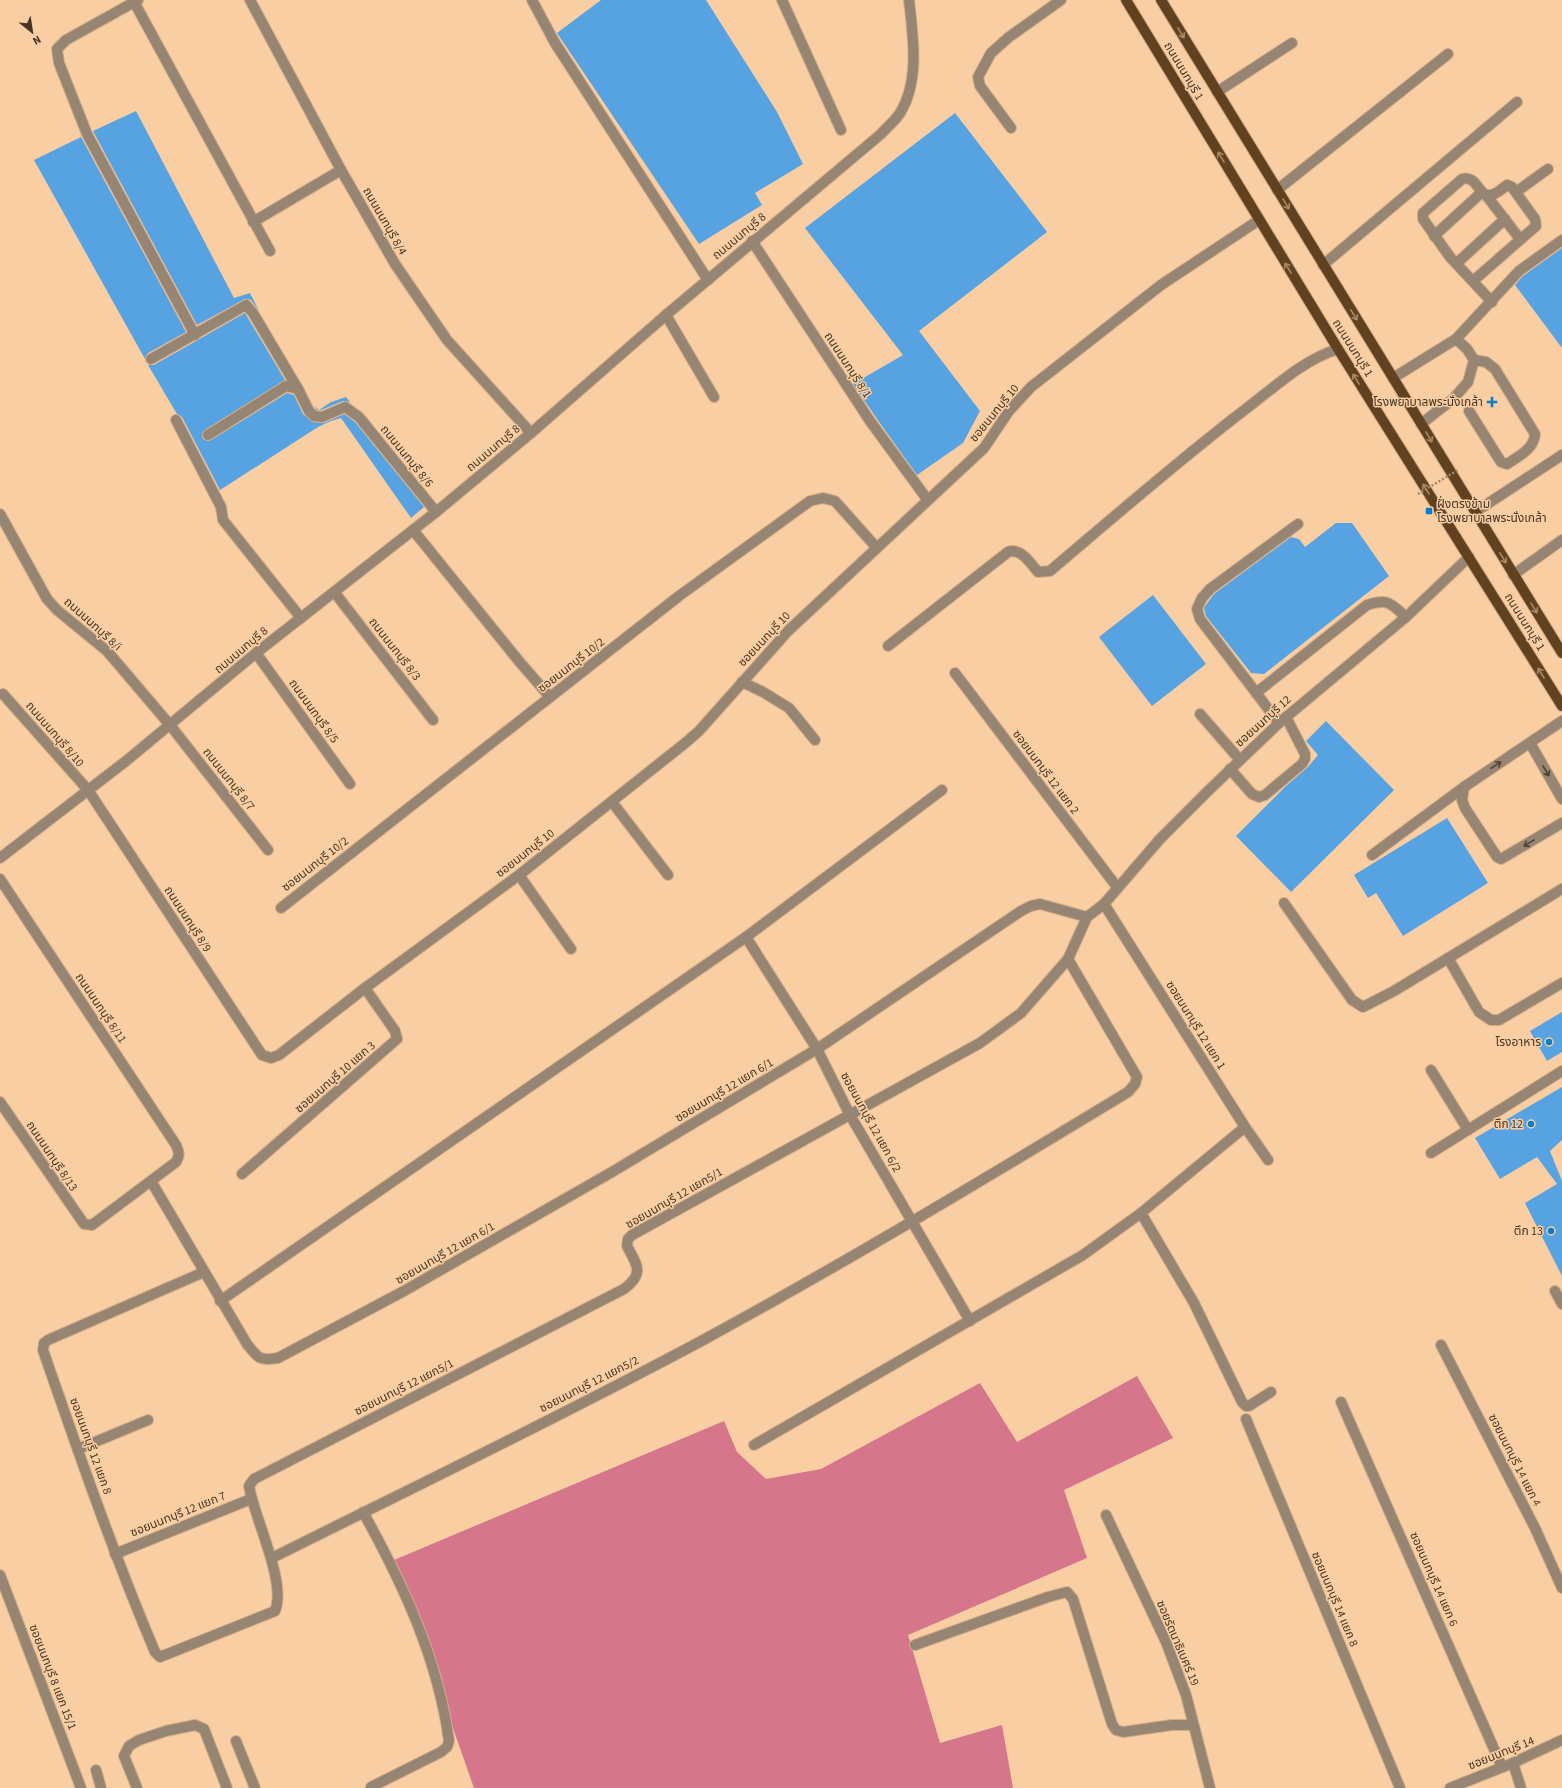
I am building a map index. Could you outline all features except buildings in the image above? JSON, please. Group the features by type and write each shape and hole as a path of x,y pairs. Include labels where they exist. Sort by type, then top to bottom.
{"main road":[{"name":"ถนนนนทบุรี 1","path":"1126,0 1338,350 1562,706"},
{"name":"ถนนนนทบุรี 1","path":"1161,0 1562,653"}],"street":[{"name":"ถนนนนทบุรี 8/4","path":"250,0 341,170 395,264 447,340 531,433"},
{"path":"532,0 555,43 708,280"},
{"path":"782,0 841,130"},
{"name":"ถนนนนทบุรี 8","path":"0,858 170,725 256,653 335,593 436,512 531,433 666,315 880,134 899,114 907,99 913,70 908,0"},
{"path":"1011,128 980,86 978,77 991,53 1009,37 1062,0"},
{"path":"195,335 87,134 59,63 57,49 66,40 135,1 270,252"},
{"path":"1217,92 1292,43"},
{"path":"1277,190 1448,54"},
{"path":"1323,265 1517,102"},
{"path":"1516,192 1548,169"},
{"path":"253,222 341,170"},
{"path":"1492,302 1457,264 1434,236 1422,215 1462,179 1469,178 1484,193 1520,240"},
{"path":"1473,281 1536,226 1535,219 1512,187 1507,185 1491,195 1484,193"},
{"path":"1434,236 1484,193"},
{"path":"1457,264 1505,219"},
{"name":"ซอยนนทบุรี 10","path":"271,1058 278,1055 365,988 519,875 699,731 788,631 927,499 984,448 1009,411 1031,387 1161,285 1259,220"},
{"path":"1393,378 1456,339 1492,302 1501,289 1520,271 1562,240"},
{"name":"ถนนนนทบุรี 8/1","path":"752,242 870,421 927,499"},
{"path":"151,359 246,305 253,313 298,388"},
{"path":"666,315 714,396"},
{"path":"1421,424 1453,399 1468,382 1474,360 1467,349 1456,339"},
{"path":"888,646 1008,552 1013,550 1019,552 1038,572 1050,572 1196,448 1319,355 1338,350"},
{"path":"1469,411 1501,462 1507,464 1528,450 1534,442 1535,434 1495,369 1486,362 1474,360"},
{"path":"208,435 286,386 298,388"},
{"name":"ถนนนนทบุรี 8/6","path":"298,388 309,411 314,416 322,417 345,407 359,417 436,512"},
{"path":"176,420 221,507 223,520 301,618"},
{"path":"1475,512 1562,455"},
{"name":"ซอยนนทบุรี 10/2","path":"281,908 679,596 813,499 823,498 836,501 876,547"},
{"name":"ถนนนนทบุรี 8/i","path":"0,514 47,599 57,610 107,651 170,725"},
{"path":"1230,769 1252,794 1259,797 1265,794 1302,764 1305,759 1305,754 1283,720 1256,693 1200,619 1197,609 1202,598 1210,589 1298,524"},
{"path":"413,530 518,660 550,697"},
{"path":"1513,575 1562,540"},
{"name":"ซอยนนทบุรี 12","path":"1087,917 1104,904 1117,887 1160,839 1230,769 1283,720 1406,617 1469,557"},
{"name":"ถนนนนทบุรี 8/3","path":"335,593 434,720"},
{"path":"1256,693 1367,605 1380,601 1388,602 1406,617"},
{"name":"ถนนนนทบุรี 8/5","path":"256,653 350,784"},
{"name":"ซอยนนทบุรี 12 แยก 2","path":"955,673 1117,887"},
{"path":"742,682 763,692 789,708 815,740"},
{"name":"ถนนนนทบุรี 8/10","path":"4,694 88,790"},
{"path":"1200,714 1240,760"},
{"path":"1372,855 1464,787 1562,721"},
{"name":"ถนนนนทบุรี 8/7","path":"170,725 268,850"},
{"path":"1530,743 1562,799"},
{"path":"1464,787 1462,800 1465,808 1497,857 1501,859 1562,823"},
{"name":"ถนนนนทบุรี 8/9","path":"88,790 262,1055 271,1058"},
{"path":"220,1301 746,937 942,790"},
{"path":"612,802 668,875"},
{"path":"519,875 571,949"},
{"name":"ถนนนนทบุรี 8/11","path":"0,879 179,1151 179,1157 176,1162 151,1181"},
{"path":"1284,902 1352,1000 1363,1007 1394,991 1562,889"},
{"path":"817,1049 1031,906 1040,904 1087,917"},
{"name":"ซอยนนทบุรี 12 แยก 1","path":"1104,904 1245,1127 1268,1160"},
{"name":"ซอยนนทบุรี 12 แยก5/1","path":"251,1499 250,1486 254,1479 624,1289 633,1282 638,1274 637,1267 626,1246 628,1239 632,1234 986,1039 1021,1013 1068,959 1087,917"},
{"name":"ซอยนนทบุรี 12 แยก 6/2","path":"746,937 817,1049 850,1115 970,1321"},
{"path":"1448,958 1479,1012 1491,1020 1500,1020 1562,983"},
{"name":"ซอยนนทบุรี 12 แยก5/2","path":"272,1558 654,1366 912,1223 1128,1092 1135,1084 1137,1077 1068,959"},
{"name":"ซอยนนทบุรี 10 แยก 3","path":"242,1174 397,1039 395,1031 365,988"},
{"name":"ซอยนนทบุรี 12 แยก 6/1","path":"151,1181 220,1301 247,1344 258,1358 266,1360 278,1358 404,1291 606,1176 817,1049"},
{"path":"1430,1070 1468,1130"},
{"path":"1431,1153 1562,1072"},
{"name":"ถนนนนทบุรี 8/13","path":"0,1102 84,1224 92,1225 151,1181"},
{"path":"754,1445 1082,1255 1141,1213 1245,1127"},
{"path":"1141,1213 1194,1303 1242,1402 1246,1406 1249,1406 1271,1392"},
{"name":"ซอยนนทบุรี 12 แยก 8","path":"204,1272 48,1340 43,1346 43,1350 115,1554 158,1656 165,1656 275,1612 278,1604 272,1558"},
{"path":"1555,1291 1562,1304"},
{"name":"ซอยนนทบุรี 14 แยก 4","path":"1441,1345 1535,1528 1562,1588"},
{"name":"ซอยนนทบุรี 14 แยก 6","path":"1341,1402 1502,1767"},
{"name":"ซอยนนทบุรี 14 แยก 8","path":"1246,1419 1400,1788"},
{"path":"78,1450 148,1420"},
{"path":"251,1499 272,1558"},
{"name":"ซอยนนทบุรี 12 แยก 7","path":"115,1554 251,1499"},
{"path":"363,1512 392,1564 421,1630 438,1686 449,1741 448,1747 441,1752 371,1787"},
{"name":"ซอยรัตนาธิเบศร์ 19","path":"1106,1515 1166,1642 1186,1695 1210,1788"},
{"name":"ซอยนนทบุรี 8 แยก 15/1","path":"0,1575 81,1788"},
{"path":"915,1645 1048,1597 1066,1592 1073,1599 1112,1724 1116,1730 1123,1732 1172,1725 1193,1725"},
{"path":"137,1788 124,1756 129,1746 139,1740 166,1731 195,1725 204,1729 226,1788"},
{"name":"ซอยนนทบุรี 14","path":"1450,1788 1513,1763 1562,1740"},
{"path":"236,1741 255,1788"},
{"path":"1513,1763 1521,1788"},
{"path":"96,1770 101,1788"}],"path":[{"path":"1418,494 1458,470"}],"shaded area":[{"path":"1137,1376 1173,1438 1064,1490 1087,1558 908,1635 940,1743 1002,1725 1013,1788 474,1788 394,1560 724,1421 737,1452 766,1479 821,1469 980,1383 1017,1442"}],"place":[{"name":"โรงพยาบาลพระนั่งเกล้า","path":"1492,402"},
{"name":"ฝั่งตรงข้าม โรงพยาบาลพระนั่งเกล้า","path":"1429,511"},
{"name":"โรงอาหาร","path":"1549,1042"},
{"name":"ตึก 12","path":"1531,1124"},
{"name":"ตึก 13","path":"1551,1231"}]}
